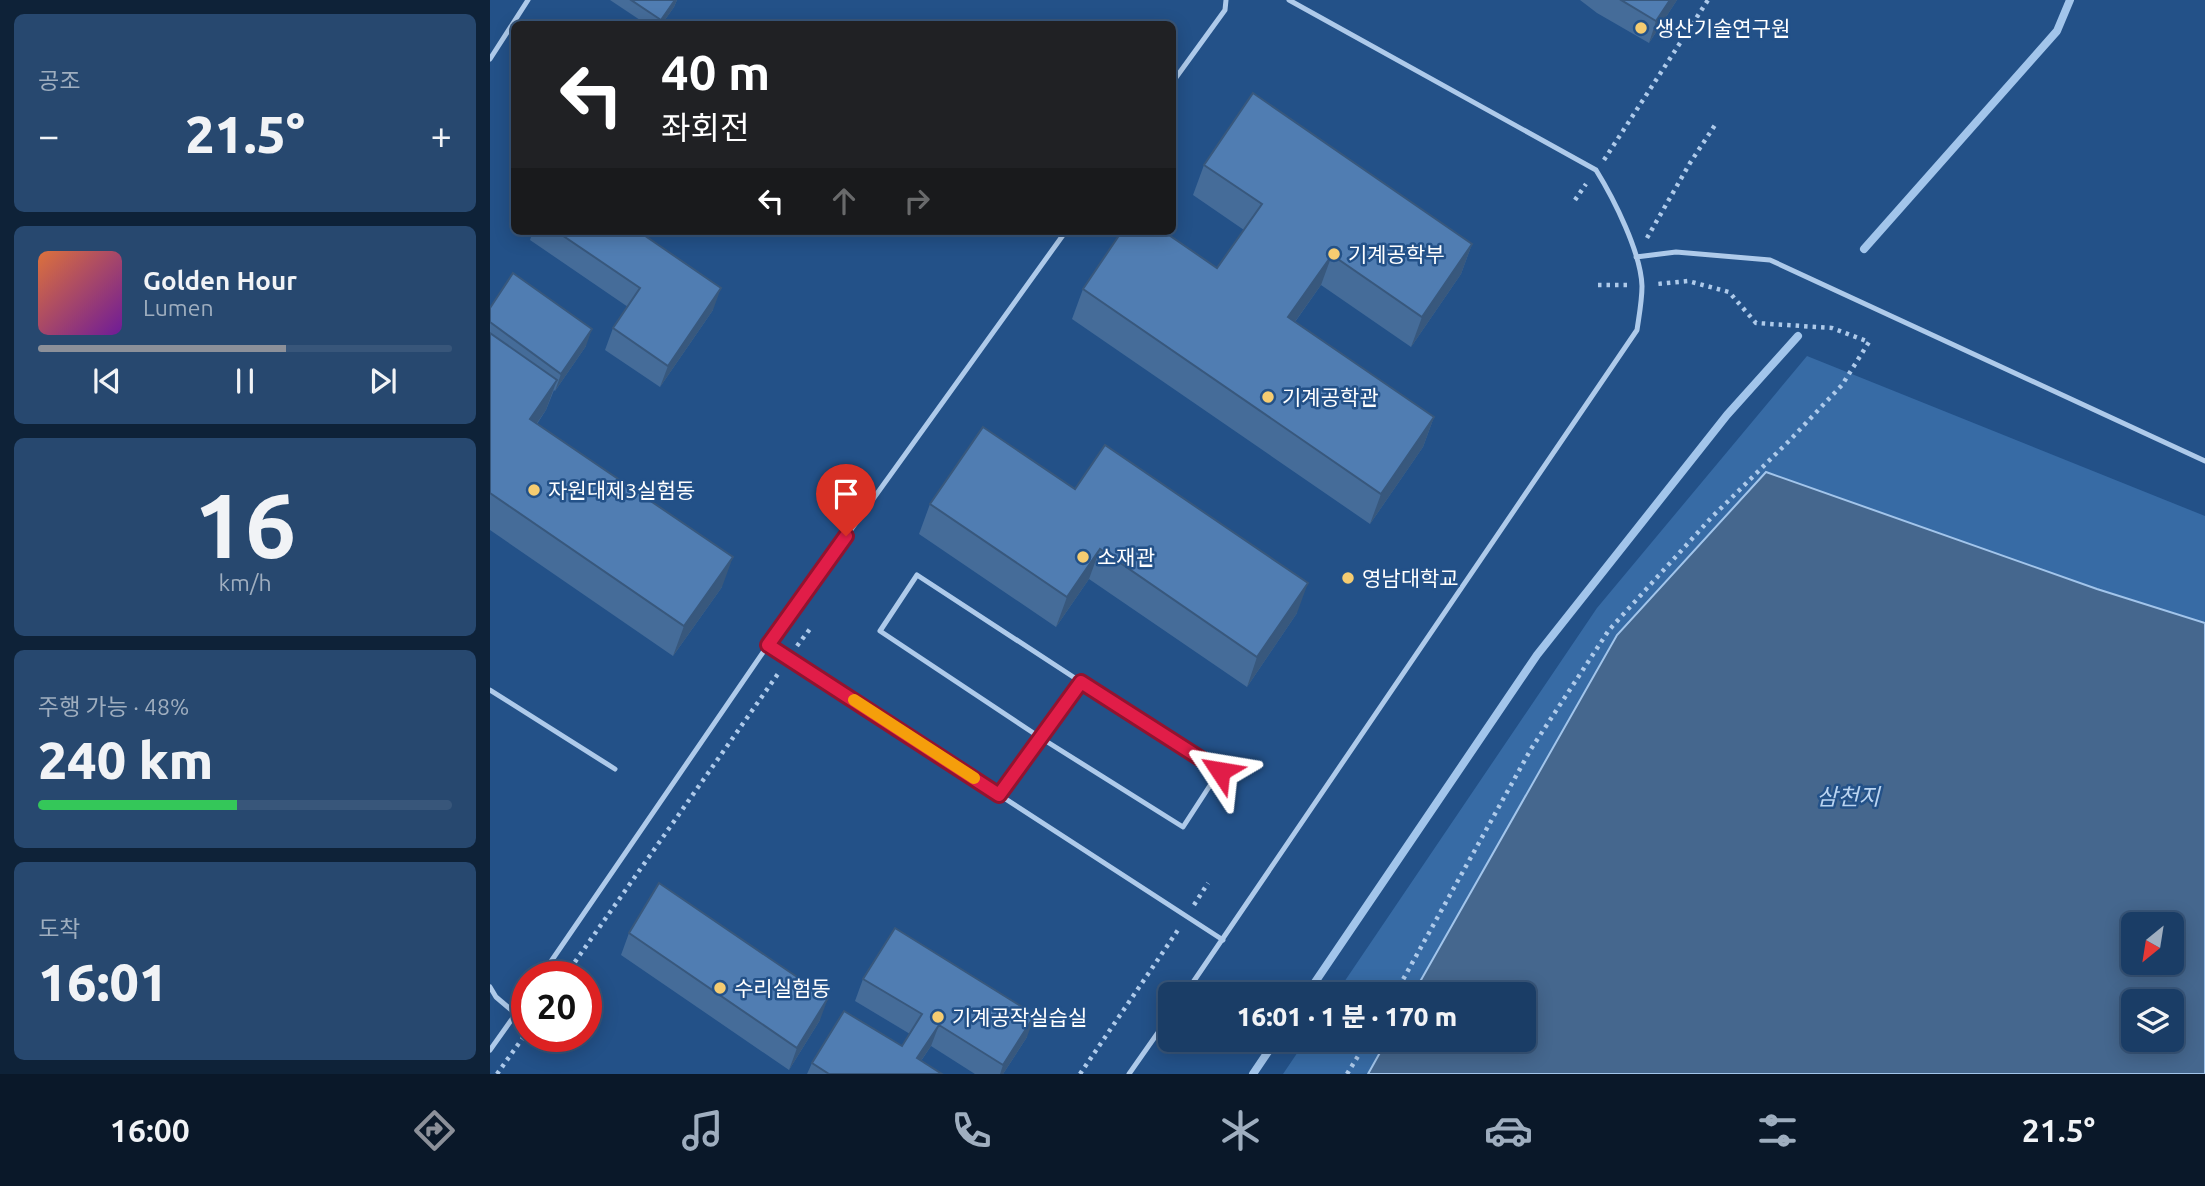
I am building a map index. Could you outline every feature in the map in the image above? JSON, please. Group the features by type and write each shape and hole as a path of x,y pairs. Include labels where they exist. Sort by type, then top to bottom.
{"lane":[{"path":"514,21 528,0"},
{"path":"1176,77 1225,10 1226,0"},
{"path":"1193,982 1637,330 1642,286 1636,257 1613,198 1596,170 1289,0"},
{"path":"490,59 511,26"},
{"path":"551,961 768,645 1063,235"},
{"path":"1636,257 1676,253 1770,260 2205,461"},
{"path":"917,575 1081,682 1220,771 1183,827 1041,738 880,631 917,575"},
{"path":"768,645 1223,940"},
{"path":"999,795 1081,682"},
{"path":"490,690 615,769"},
{"path":"490,987 493,998 511,1011"},
{"path":"490,1050 511,1021"},
{"path":"1129,1074 1158,1033"}],"path":[{"path":"1574,200 1707,0"},
{"path":"1636,257 1717,122"},
{"path":"1402,982 1531,749 1609,631 1712,518 1842,385 1870,342 1832,328 1756,323 1729,292 1688,281 1642,286 1598,285"},
{"path":"576,961 810,629"},
{"path":"1080,1074 1208,883"},
{"path":"497,1074 513,1052"},
{"path":"1347,1074 1361,1052"}],"shaded area":[{"name":"삼천지","path":"1807,356 2205,516 2205,1074 1283,1074 1298,1052 1536,1052 1536,982 1344,982 1597,608"}],"water":[{"name":"삼천지","path":"1766,472 2097,589 2205,623 2205,1074 1368,1074 1380,1052 1536,1052 1536,982 1420,982 1617,635"}],"building":[{"path":"631,0 675,0 661,20"},
{"path":"1621,0 1670,0 1656,21"},
{"path":"1253,93 1472,244 1422,317 1332,255 1288,317 1434,417 1381,494 1083,289 1119,235 1169,235 1217,268 1262,204 1204,165"},
{"path":"562,235 644,235 721,288 668,366 613,328 640,288"},
{"path":"513,273 592,329 561,374 490,322 490,308"},
{"name":"자원대제3실험동","path":"490,333 557,380 530,419 733,557 684,626 490,493"},
{"name":"소재관","path":"983,427 1075,489 1105,445 1308,583 1257,657 1100,549 1067,597 930,504"},
{"path":"659,883 828,998 797,1048 629,933"},
{"path":"895,928 1035,1015 1003,1065 939,1025 917,1058 942,1074 829,1074 812,1063 844,1011 902,1046 922,1014 863,979"}],"waterway":[{"path":"1864,249 2057,31 2070,0"},
{"path":"1315,982 1537,655 1727,415 1798,336"},
{"path":"1253,1074 1268,1052"}],"slow traffic":[{"path":"854,700 974,778"}],"place":[{"name":"생산기술연구원","path":"1641,28"},
{"name":"기계공학부","path":"1334,254"},
{"name":"기계공학관","path":"1268,397"},
{"name":"자원대제3실험동","path":"534,490"},
{"name":"소재관","path":"1083,557"},
{"name":"영남대학교","path":"1348,578"},
{"name":"수리실험동","path":"720,988"},
{"name":"기계공작실습실","path":"938,1017"}],"route":[{"path":"846,536 768,645 999,795 1081,682 1220,771"}]}
